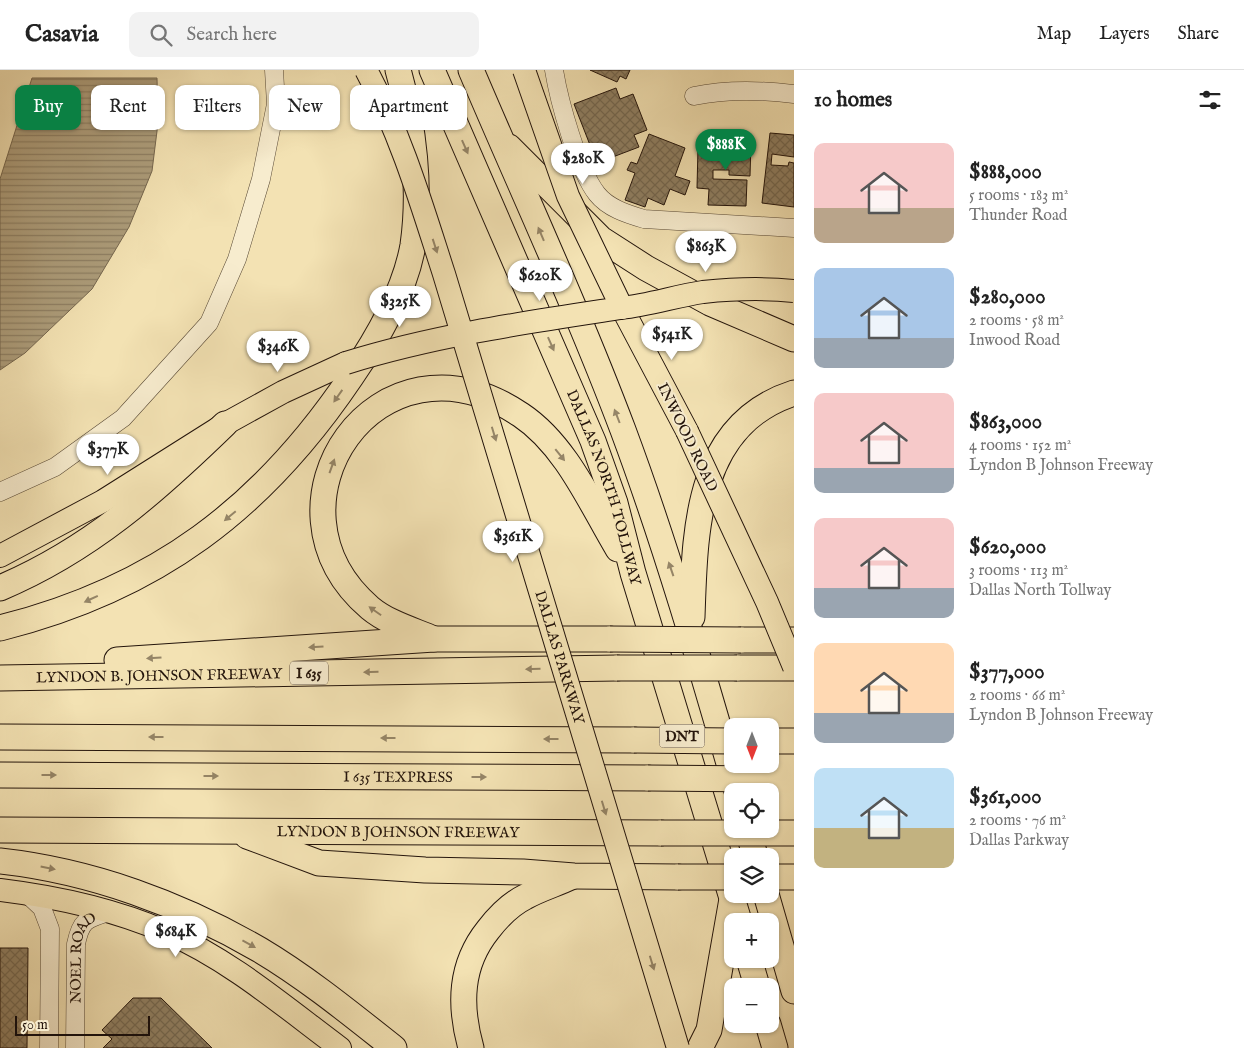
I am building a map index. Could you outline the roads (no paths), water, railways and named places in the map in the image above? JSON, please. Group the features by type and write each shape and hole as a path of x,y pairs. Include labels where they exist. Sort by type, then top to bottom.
{"highway":[{"path":"0,628 36,619 83,603 155,567 210,532 246,502 278,471 309,436 338,397 384,323 401,285 412,247 417,196 411,134 398,70"},
{"name":"DALLAS NORTH TOLLWAY","path":"432,70 593,441 615,503 633,573 724,867"},
{"name":"DNT","path":"471,70 596,360 633,458 692,632 735,783"},
{"path":"500,138 601,239 646,268 710,303 794,339"},
{"path":"434,639 392,622 370,609 355,593 340,572 330,549 324,526 323,501 328,477 336,454 348,435 364,416 410,392 437,387 464,389 491,399 522,415 562,457 633,573"},
{"path":"692,632 695,542 699,510 707,483 722,451 738,428 757,411 780,398 794,393"},
{"path":"0,588 49,566 116,522 181,466 227,422"},
{"path":"0,668 434,639 794,640"},
{"name":"LYNDON B. JOHNSON FREEWAY","path":"0,678 617,668 794,668"},
{"path":"0,737 724,740"},
{"path":"779,741 794,741"},
{"name":"I 635 TEXPRESS","path":"0,775 786,779"},
{"name":"LYNDON B JOHNSON FREEWAY","path":"0,830 794,833"},
{"path":"233,831 319,864 425,870 523,872 574,876 678,877 724,895"},
{"path":"0,861 70,873 99,881 160,902 225,931 261,950 319,990 394,1048"},
{"path":"471,1048 464,1026 462,1000 466,970 477,943 497,918 524,897 574,876"},
{"path":"779,877 794,877"},
{"path":"700,1048 710,1023 733,903"},
{"path":"769,903 790,968 794,991"},
{"path":"771,1033 775,1048"}],"main road":[{"name":"DALLAS PARKWAY","path":"366,70 388,118 417,192 463,334 589,760 678,1048"},
{"name":"INWOOD ROAD","path":"524,70 568,196 622,308 683,422 767,602 794,668"},
{"path":"0,556 103,501 227,422 283,392 346,363 375,354 463,334 585,312 622,308 703,292 794,291"},
{"path":"0,890 83,904 167,932 210,955 258,987 338,1047"}],"street":[{"path":"0,492 55,468 123,418 209,323 237,259 260,179 276,104 274,70"},
{"path":"554,70 559,101 588,180 598,195 612,206 626,214 644,219 794,228"},
{"path":"694,96 717,91 763,91 794,94"},
{"name":"NOEL ROAD","path":"26,893 42,908 50,929 49,1048"},
{"name":"NOEL ROAD","path":"75,1048 76,944 80,926 90,918 109,912"}]}
